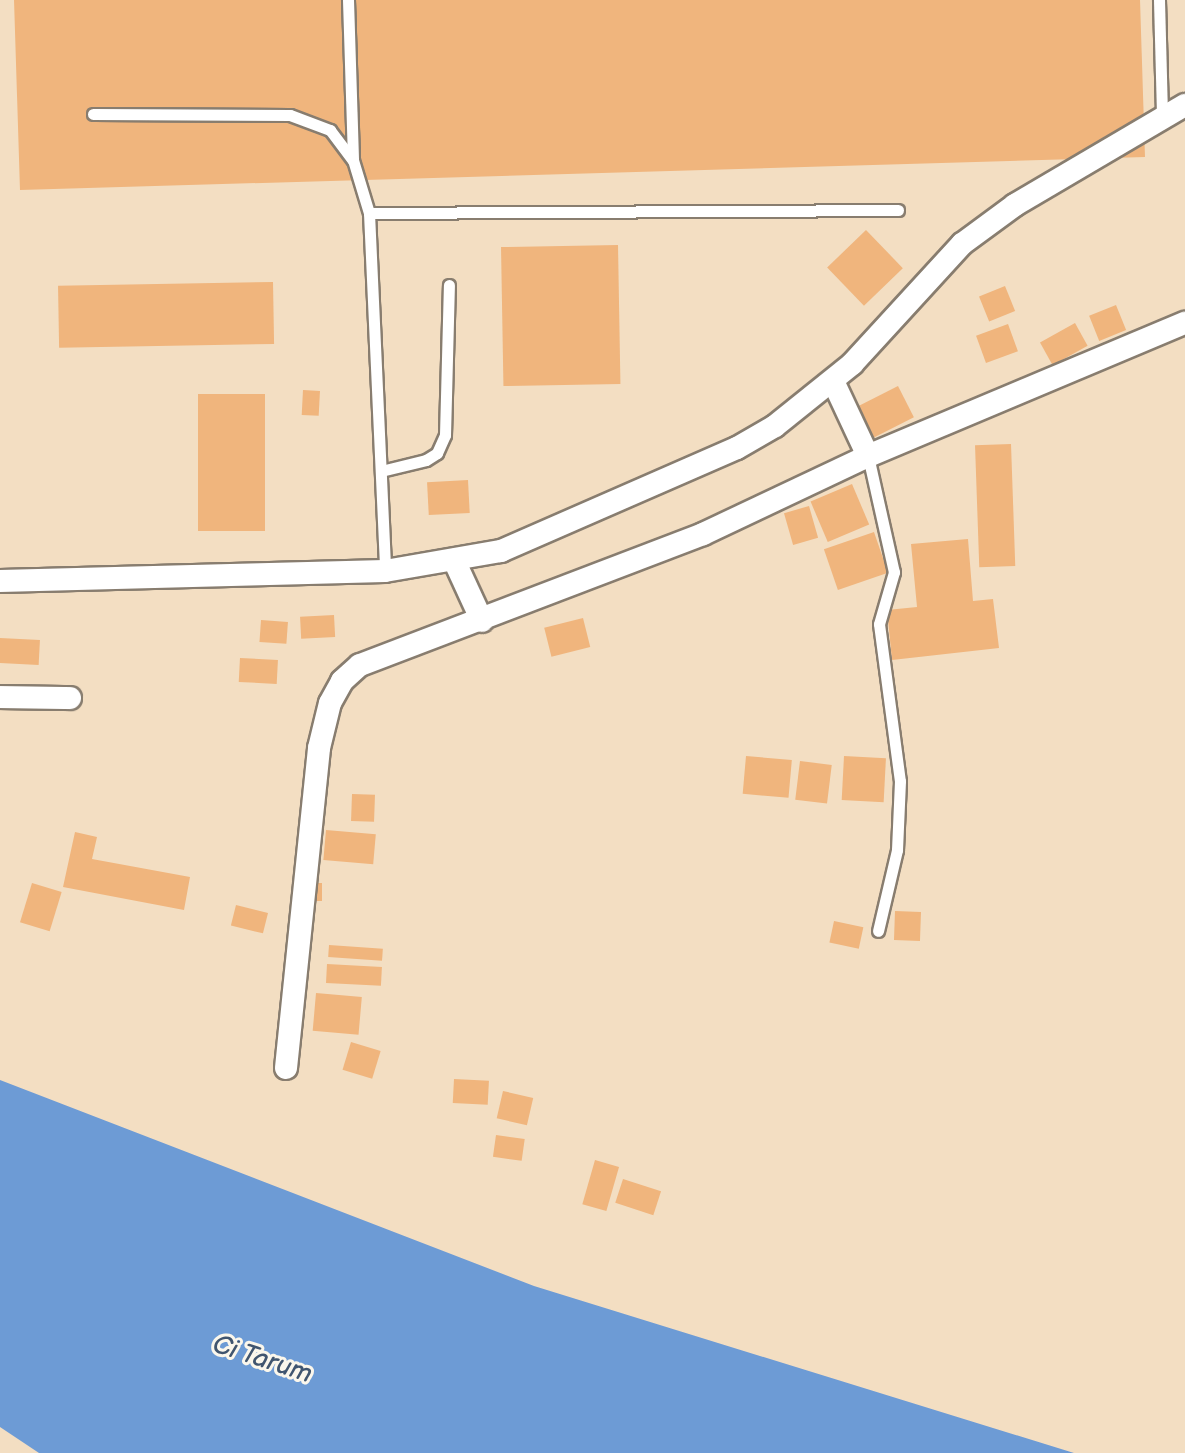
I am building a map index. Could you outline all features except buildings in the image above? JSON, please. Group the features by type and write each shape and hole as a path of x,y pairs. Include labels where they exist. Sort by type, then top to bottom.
{"street":[{"path":"0,581 385,571 501,551 737,448 833,381 962,244 1015,205 1185,105"},
{"path":"286,1068 319,748 330,703 342,681 360,665 482,621 703,534 868,456 1185,323"},
{"path":"833,381 868,456"},
{"path":"454,560 482,621"},
{"path":"0,697 70,698"}],"lane":[{"path":"348,0 353,160 369,213 385,571"},
{"path":"1159,0 1162,116"},
{"path":"93,114 290,115 330,130 353,160"},
{"path":"369,213 898,210"},
{"path":"381,471 426,460 437,453 445,435 449,285"},
{"path":"868,456 894,572 879,624 900,781 897,850 878,931"}],"water":[{"name":"Ci Tarum","path":"0,1080 534,1286 1074,1453 39,1453 0,1427"}]}
